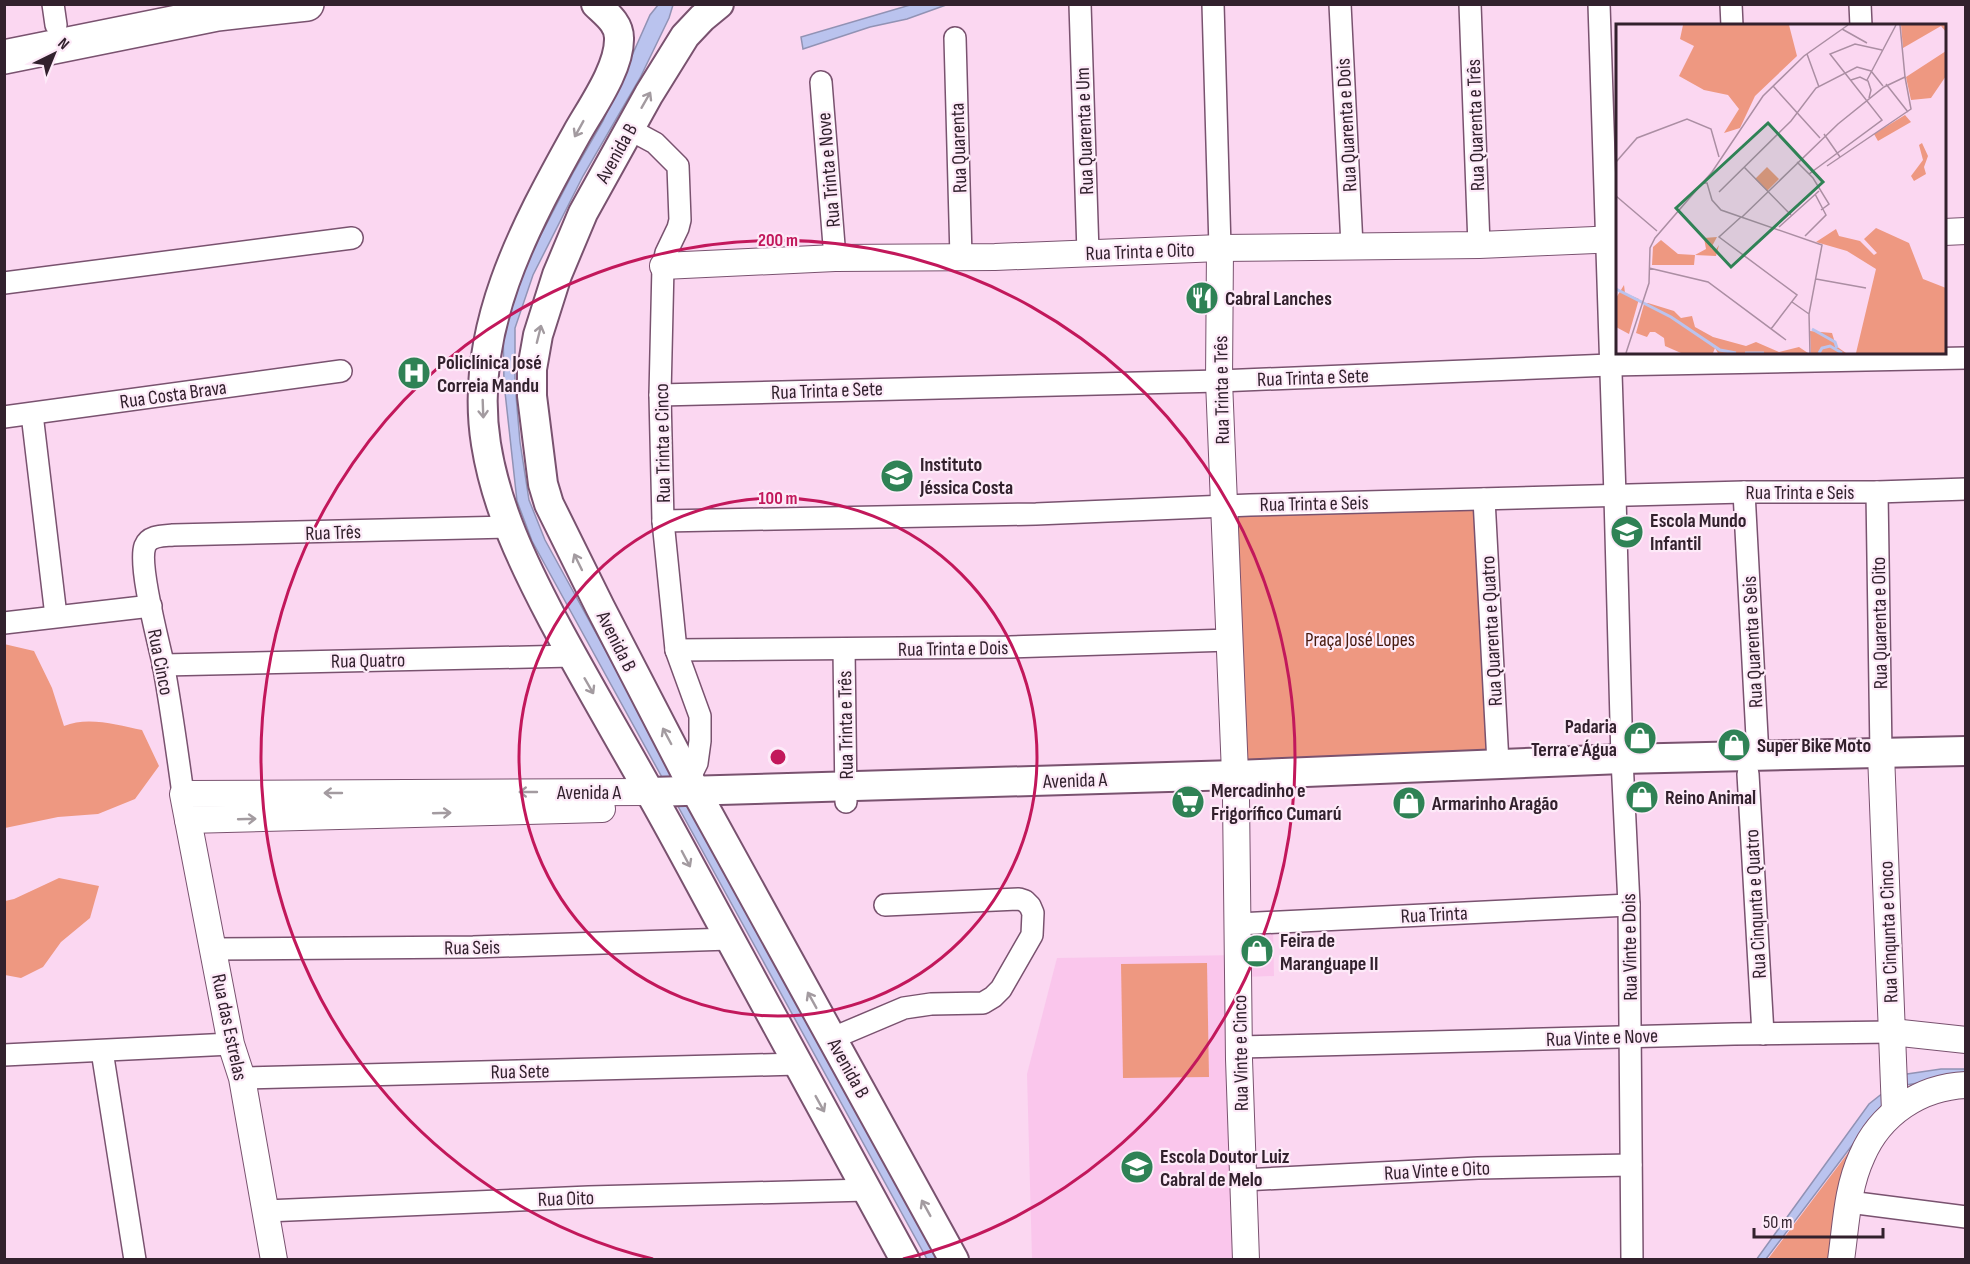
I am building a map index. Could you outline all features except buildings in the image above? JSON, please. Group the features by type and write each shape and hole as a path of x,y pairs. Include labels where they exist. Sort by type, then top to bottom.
{"highway":[{"path":"4,35 54,15 167,4"},
{"path":"4,57 217,14 307,4"}],"main road":[{"path":"596,4 616,24 619,37 616,56 607,79 538,204 518,247 500,292 490,332 482,405 486,444 498,499 523,562 572,656 657,800 729,939 905,1260"},
{"name":"Avenida B","path":"719,4 685,36 629,129 583,213 557,275 538,335 532,369 532,396 543,484 549,504 600,607 697,794 954,1260"},
{"name":"Avenida A","path":"657,800 697,794 846,794 1881,761 1965,751"},
{"name":"Avenida A","path":"1881,761 1965,766"},
{"name":"Avenida A","path":"1236,783 1498,763 1622,769"}],"street":[{"name":"Rua Trinta e Três","path":"1213,4 1220,248 1219,381 1236,783"},
{"name":"Rua Quarenta e Dois","path":"1340,4 1352,246"},
{"name":"Rua Quarenta e Três","path":"1470,4 1479,245"},
{"name":"Rua Vinte e Dois","path":"1599,4 1612,239 1610,365 1616,496 1622,769 1629,905 1632,1260"},
{"path":"1731,4 1732,24"},
{"path":"1860,4 1861,24"},
{"name":"Rua Quarenta e Um","path":"1079,7 1088,253"},
{"name":"Rua Quarenta","path":"955,38 961,258"},
{"name":"Rua Trinta e Nove","path":"821,82 835,258"},
{"name":"Rua Trinta e Cinco","path":"629,129 655,143 678,166 680,220 663,266 660,395 663,521 676,650 700,716 697,794"},
{"path":"1946,232 1965,231"},
{"path":"4,283 352,238"},
{"name":"Rua Trinta e Oito","path":"663,266 835,258 961,258 1220,248 1479,245 1612,239"},
{"name":"Rua Trinta e Sete","path":"660,395 1219,381 1610,365 1965,358"},
{"name":"Rua Costa Brava","path":"4,417 341,371"},
{"path":"32,414 56,616"},
{"name":"Rua Trinta e Seis","path":"663,521 1036,514 1225,506 1744,492 1877,492 1965,489"},
{"name":"Rua Quarenta e Seis","path":"1744,492 1753,765"},
{"name":"Rua Quarenta e Oito","path":"1877,492 1881,761"},
{"name":"Rua Quarenta e Quatro","path":"1484,499 1498,763"},
{"name":"Rua Três","path":"158,537 509,527"},
{"name":"Rua Cinco","path":"158,537 146,544 144,555 150,606 163,665 183,794"},
{"path":"4,623 150,606"},
{"name":"Rua Trinta e Dois","path":"676,650 1010,647 1230,640"},
{"name":"Rua Trinta e Três","path":"844,649 846,794"},
{"name":"Rua Quatro","path":"163,665 572,656"},
{"name":"Rua Cinqunta e Cinco","path":"1881,761 1895,1105"},
{"name":"Rua Cinqunta e Quatro","path":"1753,765 1763,1034"},
{"name":"Rua Vinte e Cinco","path":"1236,783 1239,1047 1246,1260"},
{"name":"Avenida A","path":"183,794 657,800"},
{"name":"Rua das Estrelas","path":"183,794 231,1044 242,1078 274,1260"},
{"name":"Avenida A","path":"188,820 657,800"},
{"path":"833,1038 904,1008 931,1004 983,1003 1001,989 1032,935 1033,914 1030,906 1019,899 885,905"},
{"name":"Rua Trinta","path":"1238,924 1629,905"},
{"name":"Rua Seis","path":"214,949 473,947 729,939"},
{"name":"Rua Vinte e Nove","path":"1239,1047 1631,1036 1892,1032 1965,1040"},
{"path":"4,1055 231,1044"},
{"path":"102,1051 135,1260"},
{"name":"Rua Sete","path":"242,1078 798,1064"},
{"path":"1841,1260 1849,1202 1862,1155 1895,1105 1939,1088 1965,1085"},
{"name":"Rua Vinte e Oito","path":"1243,1180 1478,1168 1631,1165"},
{"name":"Rua Oito","path":"266,1211 590,1197 867,1190"},
{"path":"1849,1202 1965,1217"}],"shaded area":[{"name":"Feira de Maranguape II","path":"1240,923 1273,925 1274,976 1242,977"},
{"name":"Escola Doutor Luiz Cabral de Melo","path":"1239,955 1247,1259 1032,1259 1027,1074 1057,958"}],"green space":[{"name":"Praça José Lopes","path":"1486,501 1494,768 1236,775 1224,509"},
{"path":"4,644 34,651 52,688 64,726 93,722 142,730 159,766 135,799 98,814 58,817 5,828"},
{"path":"59,878 99,886 90,918 61,942 43,967 21,978 5,975 5,901"},
{"path":"1207,963 1209,1077 1123,1078 1121,964"},
{"path":"1863,1133 1839,1259 1768,1259"}],"water":[{"path":"658,5 673,5 669,18 640,78 583,176 533,275 515,328 515,384 520,442 529,500 545,540 939,1259 927,1259 532,541 517,501 504,383 503,326 522,271 603,121 650,15"},
{"path":"910,5 946,5 907,19 870,27 803,49 801,37"},
{"path":"1941,1069 1965,1069 1965,1078 1954,1077 1906,1085 1887,1099 1766,1259 1756,1260 1869,1104 1907,1074"}],"place":[{"name":"Cabral Lanches","path":"1202,298"},
{"name":"Policlínica José Correia Mandu","path":"414,373"},
{"name":"Instituto Jéssica Costa","path":"897,476"},
{"name":"Escola Mundo Infantil","path":"1627,532"},
{"name":"Padaria Terra e Água","path":"1640,738"},
{"name":"Super Bike Moto","path":"1734,745"},
{"name":"Reino Animal","path":"1642,797"},
{"name":"Mercadinho e Frigorífico Cumarú","path":"1188,802"},
{"name":"Armarinho Aragão","path":"1409,803"},
{"name":"Feira de Maranguape II","path":"1257,951"},
{"name":"Escola Doutor Luiz Cabral de Melo","path":"1137,1167"}]}
